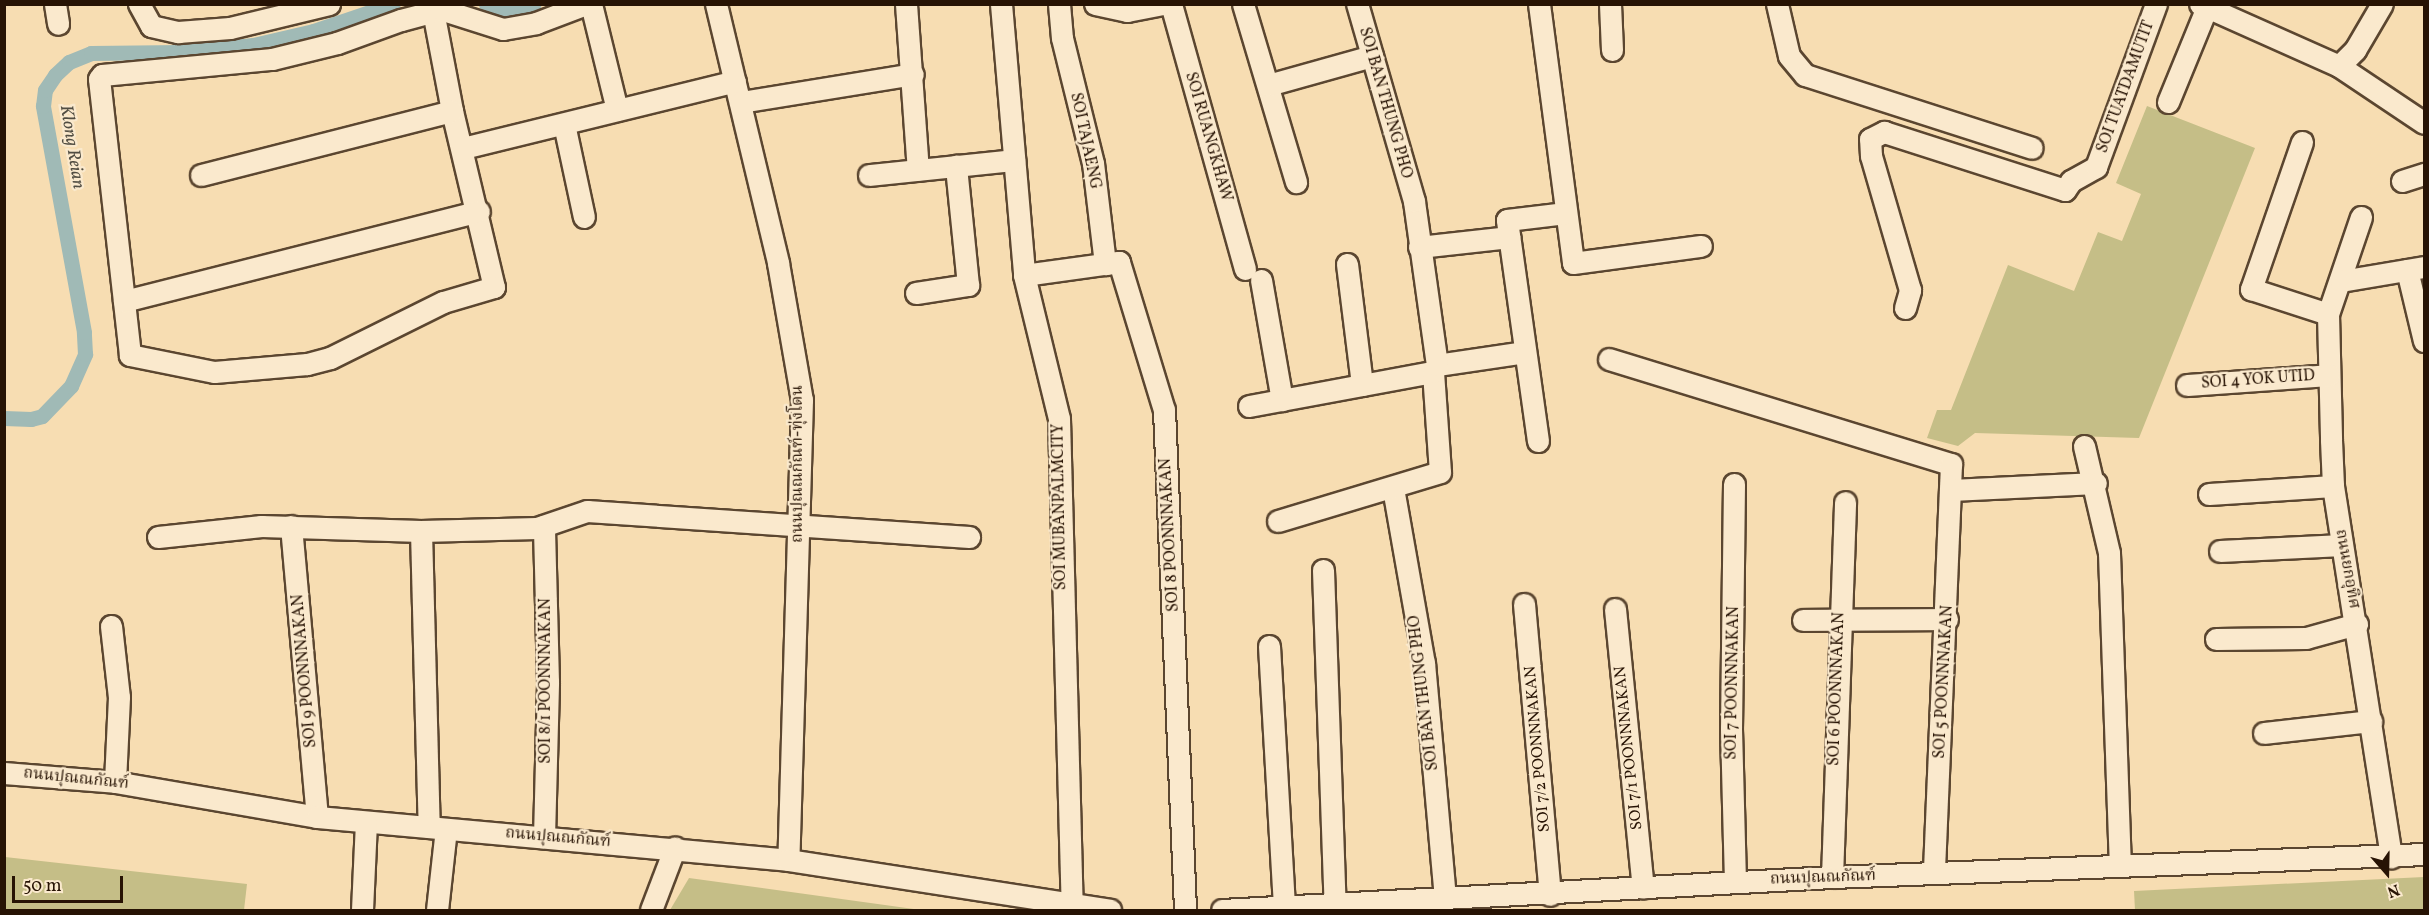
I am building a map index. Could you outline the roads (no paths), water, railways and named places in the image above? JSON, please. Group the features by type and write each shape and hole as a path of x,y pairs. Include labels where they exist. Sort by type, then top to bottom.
{"street":[{"path":"139,4 151,26 178,32 230,28 329,4"},
{"path":"433,11 452,111 463,148 494,287 443,302 330,358 232,373 171,366 130,356 99,79 102,75 272,59 337,44 433,11 453,11 482,25 504,29 536,23 586,4"},
{"path":"591,4 617,110"},
{"name":"ถนนปุณณกัณฑ์-ทุ่งโดน","path":"716,4 778,263 802,400 788,860"},
{"path":"906,4 913,74 918,170"},
{"name":"SOI MUBANPALMCITY","path":"1001,4 1024,275 1059,419 1072,907"},
{"name":"SOI TAJAENG","path":"1059,4 1062,38 1092,163 1112,263"},
{"path":"1095,4 1127,11 1164,4"},
{"name":"SOI RUANGKHAW","path":"1171,4 1253,275 1282,400"},
{"path":"1243,4 1296,182"},
{"name":"SOI BAN THUNG PHO","path":"1357,4 1414,201 1435,368 1440,472 1393,488 1424,663 1445,900"},
{"path":"1539,4 1573,263 1701,246"},
{"path":"1610,4 1612,50"},
{"path":"1777,4 1789,56 1805,75 2032,148"},
{"name":"SOI TUATDAMUTIT","path":"1905,308 1910,290 1871,156 1870,142 1876,134 1884,132 2065,190 2071,181 2096,167 2156,4"},
{"path":"2339,66 2355,50 2382,4"},
{"path":"2168,102 2203,6 2339,66 2424,123"},
{"path":"1268,85 1372,56"},
{"path":"741,102 913,74"},
{"path":"463,148 735,81"},
{"path":"201,175 452,111"},
{"path":"564,124 584,217"},
{"path":"2302,142 2252,289 2328,314"},
{"path":"869,175 1014,160"},
{"path":"916,293 968,285 956,166"},
{"path":"2402,181 2424,174"},
{"path":"124,301 478,211"},
{"path":"1538,441 1507,220 1566,213"},
{"name":"ถนนยกอุทิศ","path":"2361,217 2328,314 2333,486 2357,624 2391,857"},
{"path":"1419,247 1509,237"},
{"path":"1024,275 1112,263"},
{"name":"SOI 8 POONNNAKAN","path":"1112,263 1164,410 1185,910"},
{"path":"1347,264 1362,385"},
{"path":"2341,281 2416,268 2424,341"},
{"path":"1249,406 1525,352"},
{"name":"SOI 5 POONNNAKAN","path":"1608,359 1951,464 1947,619 1934,873"},
{"name":"SOI 4 YOK UTID","path":"2187,386 2329,375"},
{"path":"2084,446 2096,483 2109,552 2120,865"},
{"path":"1951,490 2096,483"},
{"name":"SOI 7 POONNNAKAN","path":"1734,484 1731,729 1735,882"},
{"path":"2209,494 2333,486"},
{"path":"1278,521 1393,488"},
{"name":"SOI 6 POONNNAKAN","path":"1832,877 1839,618 1845,502"},
{"path":"158,537 291,526 421,531 544,526 587,511 799,528 969,537"},
{"name":"SOI 9 POONNNAKAN","path":"291,526 317,817"},
{"name":"SOI 8/1 POONNNAKAN","path":"543,837 548,682 544,526"},
{"path":"421,531 437,828 436,910"},
{"path":"2220,551 2343,545"},
{"path":"1323,570 1335,906"},
{"name":"SOI 7/2 POONNNAKAN","path":"1524,604 1550,895"},
{"name":"SOI 7/1 POONNNAKAN","path":"1615,609 1644,888"},
{"path":"1803,620 1947,619"},
{"path":"2216,639 2306,638 2357,624"},
{"path":"111,626 118,698 115,782"},
{"path":"1269,646 1284,908"},
{"path":"2264,733 2371,721"},
{"name":"ถนนปุณณกัณฑ์","path":"4,772 115,782 317,817 675,847 788,860 1072,907 1110,910"},
{"path":"362,910 366,822"},
{"path":"651,910 675,847"},
{"name":"ถนนปุณณกัณฑ์","path":"1222,910 1550,895 1832,877 2424,854"}],"waterway":[{"name":"Klong Reian","path":"4,418 31,419 42,416 71,386 85,354 84,332 43,106 45,90 55,75 69,62 91,53 181,52 253,45 313,31 393,4"},
{"name":"Klong Reian","path":"486,4 503,10 533,4"}]}
